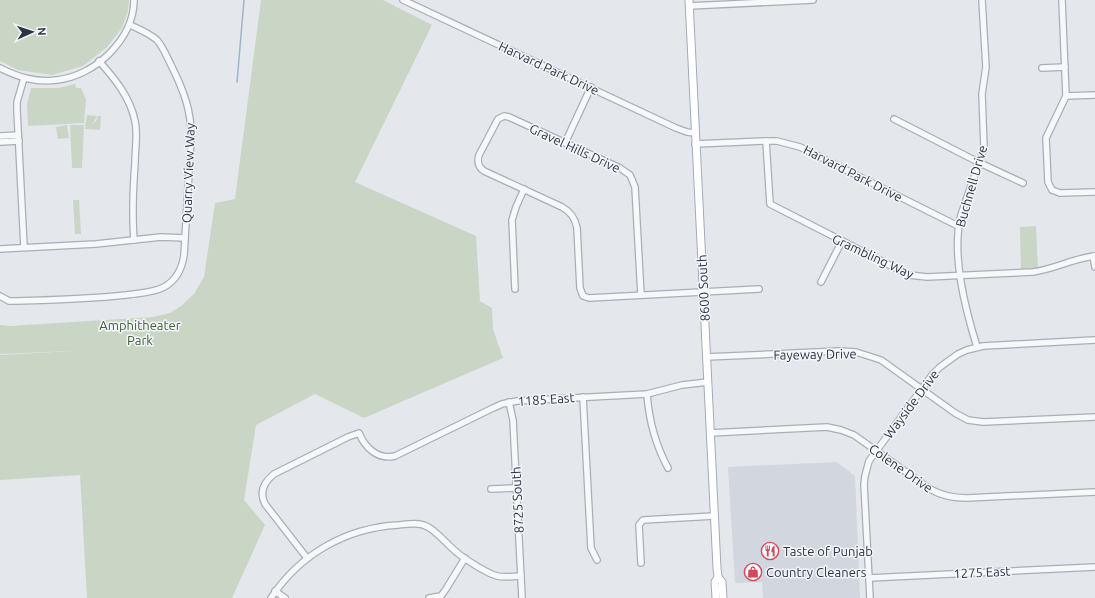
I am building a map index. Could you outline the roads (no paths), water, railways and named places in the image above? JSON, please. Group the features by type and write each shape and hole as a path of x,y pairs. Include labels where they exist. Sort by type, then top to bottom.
{"main road":[{"name":"8600 South","path":"689,3 714,516 718,576 722,582 723,598"},
{"name":"8600 South","path":"716,598 715,582 718,576"}],"street":[{"path":"0,68 24,78 45,81 67,78 84,72 100,61 122,39 130,25 133,15 134,0"},
{"name":"Harvard Park Drive","path":"403,0 676,128 695,133"},
{"path":"689,3 813,0"},
{"name":"Buchnell Drive","path":"977,347 960,276 957,238 961,215 980,163 985,140 982,94 986,67 982,0"},
{"path":"1062,0 1066,96 1046,138 1047,177 1050,186 1056,192 1095,192"},
{"name":"Quarry View Way","path":"0,296 9,301 24,301 84,299 150,292 165,287 180,271 184,260 191,132 190,116 182,87 161,46 151,36 130,25"},
{"path":"100,61 119,85 130,106 136,122 132,211 134,240"},
{"path":"1042,68 1065,67"},
{"path":"24,78 17,102 24,247"},
{"path":"564,142 590,87"},
{"path":"1066,96 1095,95"},
{"name":"Gravel Hills Drive","path":"524,189 484,171 478,164 479,155 495,122 504,116 625,171 633,181 635,194 640,295"},
{"path":"894,119 1023,183"},
{"path":"0,136 18,138"},
{"path":"0,142 18,138"},
{"name":"Grambling Way","path":"766,141 770,204 909,275 921,277 960,276 1046,270 1094,256 1095,267"},
{"name":"Harvard Park Drive","path":"695,144 777,141 800,146 958,226"},
{"path":"515,289 512,220 524,189 562,207 570,212 574,217 577,228 580,288 583,296 589,298 759,289"},
{"path":"0,249 96,244 161,237 185,238"},
{"path":"821,282 842,241"},
{"name":"Wayside Drive","path":"870,598 864,476 869,461 940,367 949,359 962,352 977,347 1095,340"},
{"name":"Fayeway Drive","path":"706,357 839,351 856,352 880,360 955,414 968,420 976,422 1095,416"},
{"name":"1185 East","path":"307,558 265,504 263,499 263,488 269,479 280,471 348,437 359,433 362,440 372,451 384,457 396,456 493,408 509,402 583,396 647,394 682,385 708,382"},
{"path":"647,394 652,432 668,468"},
{"path":"583,396 591,548 597,560"},
{"name":"8725 South","path":"509,402 513,420 522,598"},
{"name":"Colene Drive","path":"710,433 827,427 840,430 854,435 936,493 952,497 967,498 1095,492"},
{"path":"490,489 517,488"},
{"path":"641,563 640,525 644,520 714,516"},
{"path":"271,598 285,579 307,558 341,538 374,528 418,524 424,525 434,531 455,552 496,575 506,577 521,576"},
{"path":"429,598 440,596 465,558"},
{"name":"1275 East","path":"868,578 1095,567"},
{"path":"275,592 285,598"}],"waterway":[{"path":"237,82 244,0"}],"place":[{"name":"Taste of Punjab","path":"770,551"},
{"name":"Country Cleaners","path":"753,572"}],"park label":[{"name":"Amphitheater Park","path":"140,332"}]}
